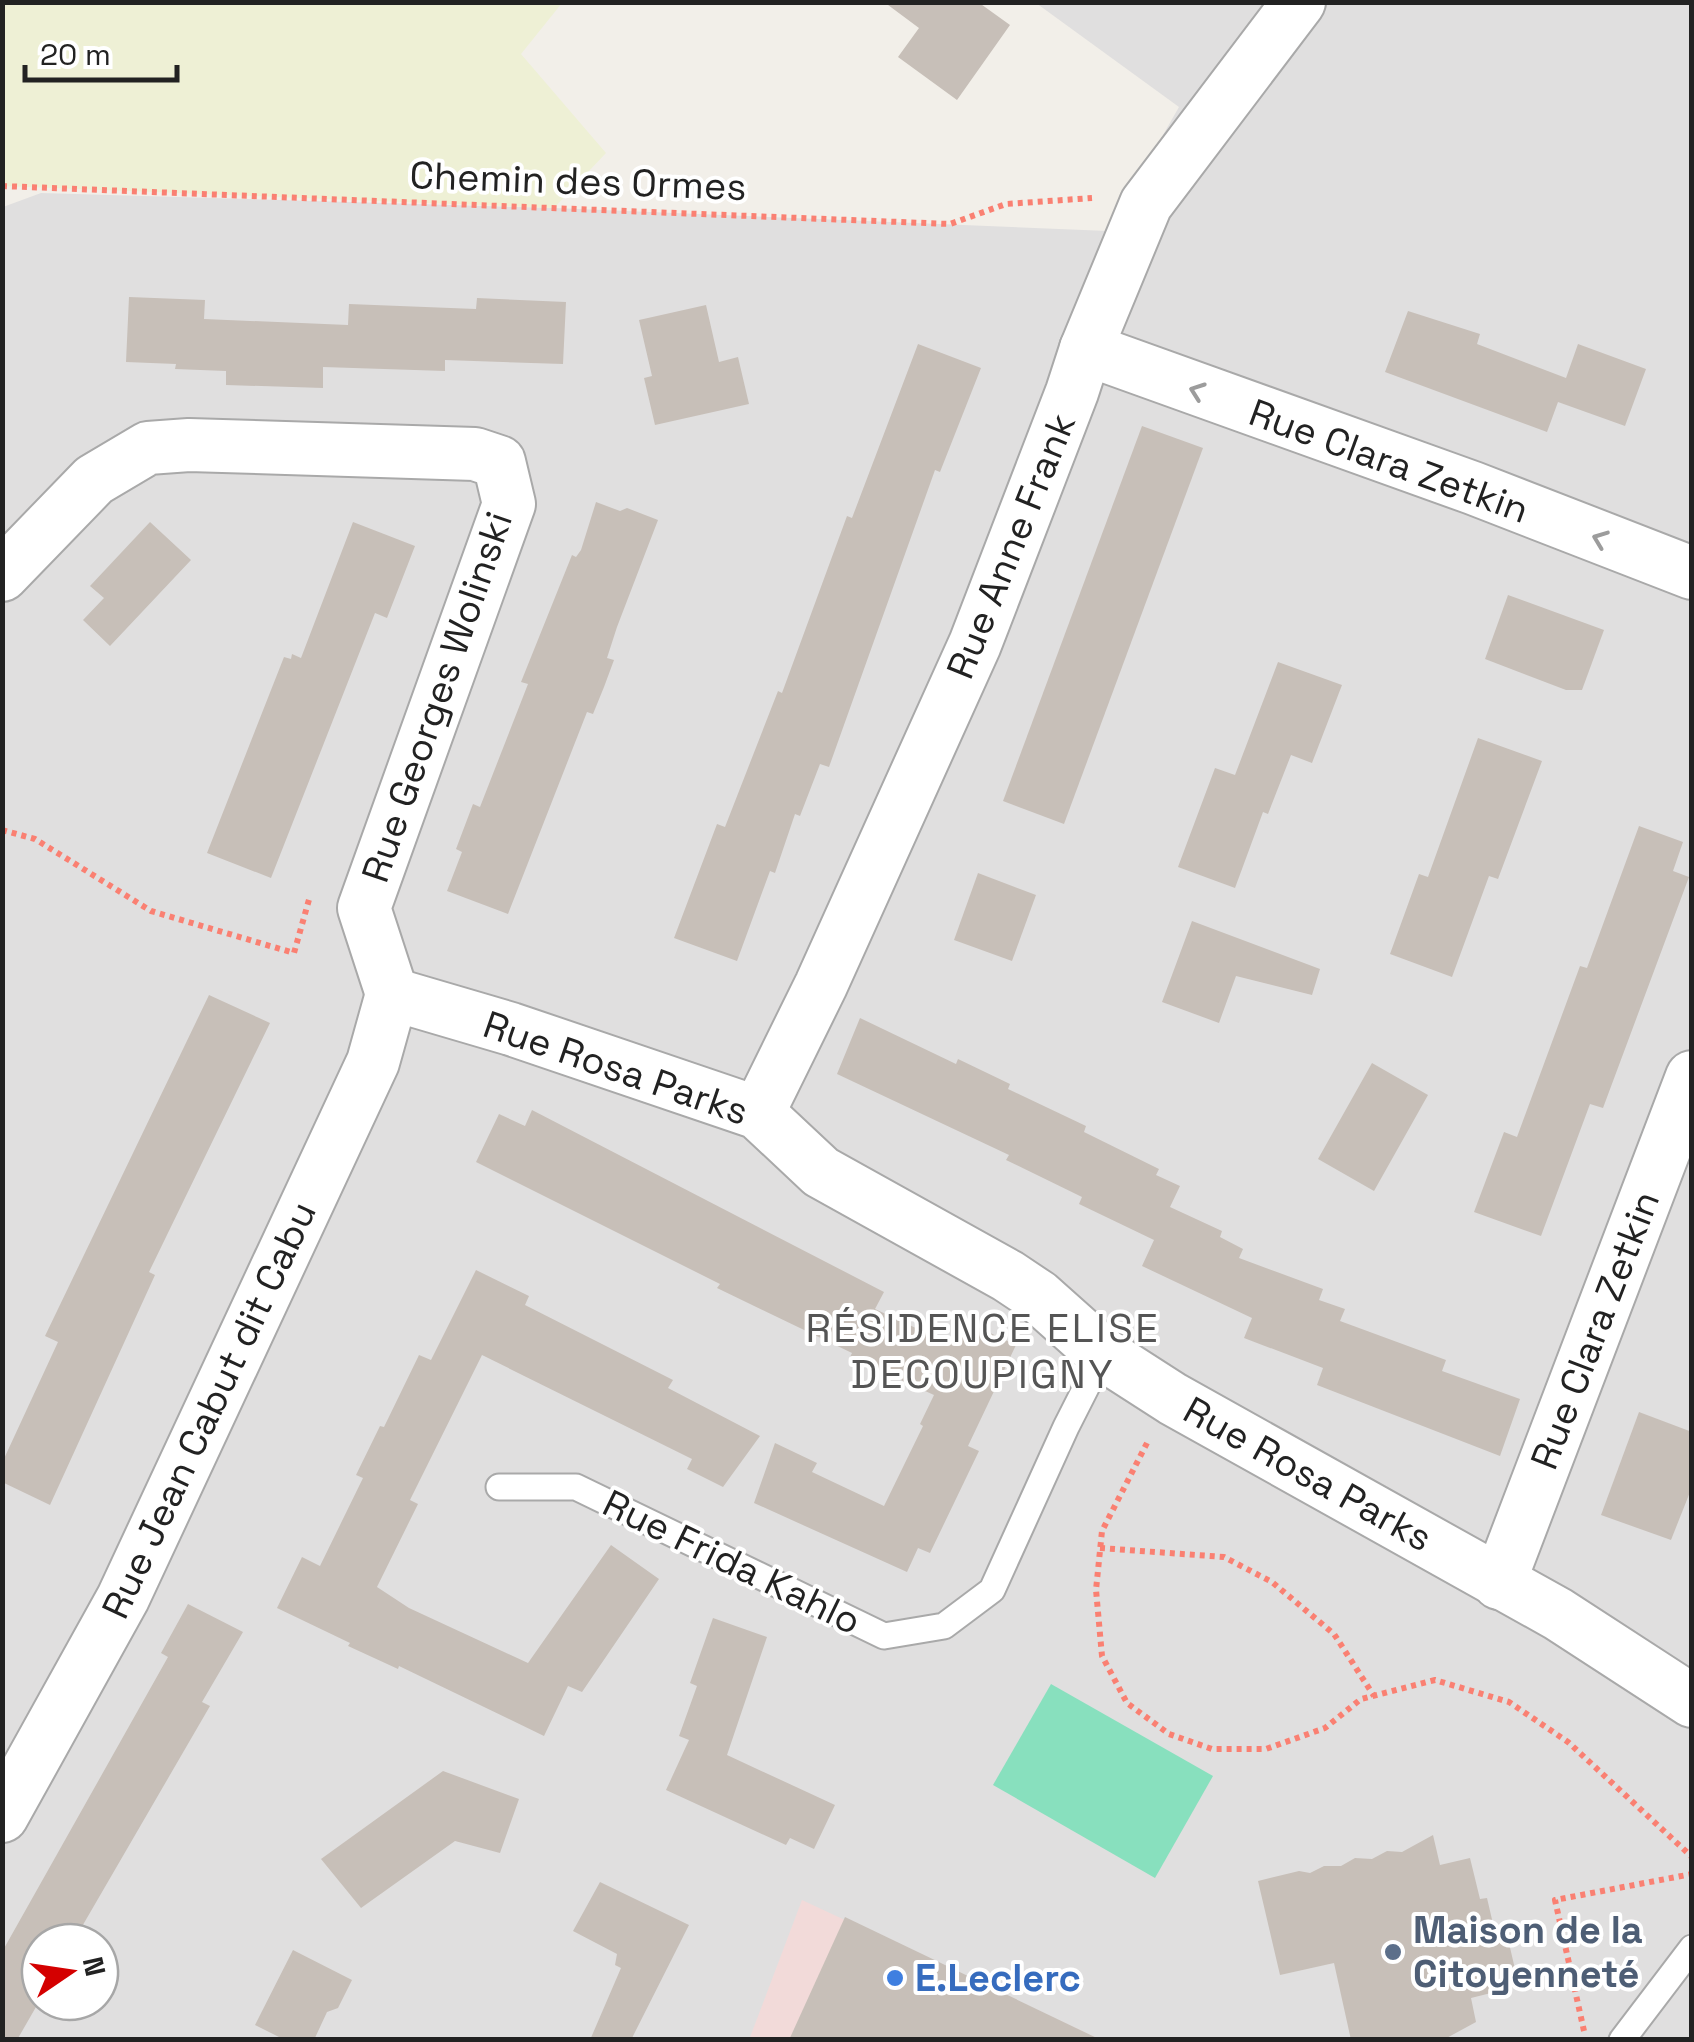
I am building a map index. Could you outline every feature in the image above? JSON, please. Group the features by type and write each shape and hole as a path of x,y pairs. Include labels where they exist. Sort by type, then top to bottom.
{"street":[{"name":"Rue Anne Frank","path":"758,1113 821,985 975,644 1086,349 1146,204 1299,2"},
{"name":"Rue Clara Zetkin","path":"1086,349 1473,488 1692,573"},
{"name":"Rue Georges Wolinski","path":"2,575 94,480 148,448 189,444 475,454 499,462 508,504 364,908 392,994"},
{"name":"Rue Rosa Parks","path":"392,994 528,1035 758,1113 821,1172 1008,1276 1038,1296 1103,1354 1173,1398 1558,1614 1692,1701"},
{"name":"Rue Jean Cabut dit Cabu","path":"2,1816 123,1598 372,1062 392,994"},
{"name":"Rue Clara Zetkin","path":"1500,1583 1692,1078"}],"lane":[{"name":"Rue Frida Kahlo","path":"499,1487 576,1487 884,1636 944,1626 992,1590 1103,1354"},
{"path":"1622,2040 1692,1948"}],"path":[{"name":"Chemin des Ormes","path":"2,186 950,224 1006,204 1131,195 1146,204"},
{"path":"2,830 34,839 152,911 294,953 312,892 364,908"},
{"path":"1173,1398 1102,1531 1096,1590 1102,1656 1127,1703 1169,1734 1212,1749 1266,1750 1325,1728 1361,1699 1435,1680 1509,1702 1568,1742 1692,1857"},
{"path":"1100,1548 1224,1557 1272,1582 1334,1634 1374,1696"},
{"path":"1586,2040 1554,1900 1692,1874"}],"shaded area":[{"path":"1036,3 1691,3 1691,2039 3,2040 3,207 41,193 554,208 1108,231 1179,107"},
{"name":"E.Leclerc","path":"802,1900 1099,2039 749,2040"}],"green space":[{"path":"3,2 562,3 521,54 606,153 554,208 3,186"},
{"path":"1051,1684 1213,1776 1155,1878 993,1785"}],"building":[{"path":"884,2 978,2 1010,25 957,100 898,57 919,28"},
{"path":"129,297 205,300 204,319 348,325 349,304 476,309 477,298 566,302 563,364 445,360 445,371 323,367 323,388 226,385 226,371 126,362"},
{"path":"706,305 719,362 738,357 749,404 655,425 644,378 652,376 639,320"},
{"path":"1408,311 1480,334 1477,344 1566,378 1578,344 1646,369 1625,426 1558,402 1547,432 1385,372"},
{"path":"918,344 981,368 940,472 935,470 829,767 820,764 800,816 795,814 775,873 770,871 737,961 674,938 717,824 725,827 778,691 782,693 847,516 852,518"},
{"path":"1142,426 1203,448 1064,824 1003,801"},
{"path":"596,502 658,520 617,627 607,658 614,660 604,687 593,714 587,712 508,914 447,891 462,852 456,849 473,804 480,807 528,684 521,682 572,555 576,557 581,550"},
{"path":"150,522 191,560 110,646 83,620 104,598 90,586"},
{"path":"353,522 415,546 387,618 375,613 271,878 207,853 284,657 291,659 292,654 301,658"},
{"path":"1508,595 1604,630 1582,690 1566,690 1485,659"},
{"path":"1278,662 1342,685 1312,763 1291,755 1268,814 1263,812 1235,888 1178,867 1215,768 1235,775"},
{"path":"1478,738 1542,761 1498,879 1489,876 1452,977 1390,954 1419,874 1428,877"},
{"path":"1639,826 1683,842 1673,871 1689,877 1603,1108 1590,1104 1541,1236 1474,1212 1504,1132 1517,1137 1580,966 1587,968"},
{"path":"978,873 1036,895 1012,961 954,940"},
{"path":"1192,921 1320,969 1312,995 1236,976 1219,1023 1162,1002"},
{"path":"209,995 270,1023 149,1272 155,1275 50,1505 2,1482 2,1463 58,1342 45,1336"},
{"path":"860,1018 956,1064 958,1059 1010,1084 1008,1089 1086,1126 1084,1132 1159,1169 1156,1175 1180,1186 1170,1207 1222,1231 1220,1237 1243,1249 1239,1258 1323,1289 1319,1300 1345,1309 1340,1321 1446,1360 1442,1371 1520,1399 1500,1456 1317,1385 1323,1368 1244,1338 1252,1318 1142,1266 1154,1240 1079,1204 1082,1197 1006,1160 1009,1155 837,1074"},
{"path":"1372,1063 1428,1095 1374,1191 1318,1159"},
{"path":"532,1110 884,1292 875,1309 948,1343 960,1319 1016,1345 968,1446 979,1451 930,1553 918,1548 907,1572 754,1503 775,1443 817,1463 812,1472 884,1506 934,1395 850,1357 852,1353 717,1288 720,1284 476,1162 499,1114 525,1126"},
{"path":"476,1270 529,1296 525,1305 673,1380 668,1388 760,1436 723,1487 687,1469 692,1459 482,1355 410,1500 418,1504 377,1587 409,1608 528,1663 611,1545 659,1579 582,1692 568,1686 544,1736 399,1666 398,1669 348,1646 350,1643 277,1608 302,1557 320,1566 363,1478 356,1475 380,1426 384,1427 419,1355 431,1360"},
{"path":"1639,1412 1692,1432 1692,1487 1671,1540 1601,1515"},
{"path":"188,1604 243,1632 202,1702 210,1706 85,1922 20,1922 20,2022 27,2022 17,2040 2,2040 2,1952 168,1657 161,1653"},
{"path":"713,1618 767,1637 727,1755 835,1805 814,1849 790,1838 786,1845 666,1790 689,1740 679,1736 697,1686 690,1683"},
{"path":"443,1771 519,1799 500,1853 455,1841 361,1908 321,1859"},
{"name":"Maison de la Citoyenneté","path":"1433,1835 1440,1865 1470,1858 1480,1899 1487,1898 1497,1941 1508,1939 1519,1986 1471,1998 1476,2022 1443,2040 1351,2040 1334,1963 1280,1975 1258,1881 1299,1871 1310,1873 1324,1866 1341,1866 1355,1858 1372,1859 1387,1851 1402,1852"},
{"path":"600,1882 689,1925 631,2040 590,2040 621,1968 615,1965 617,1954 573,1931"},
{"name":"E.Leclerc","path":"845,1917 1101,2040 789,2040"},
{"path":"293,1950 352,1980 338,2008 327,2012 314,2040 285,2040 255,2025"}],"place":[{"name":"Maison de la Citoyenneté","path":"1393,1952"},
{"name":"E.Leclerc","path":"895,1978"}],"district":[{"name":"RÉSIDENCE ELISE DECOUPIGNY","path":"983,1351"}]}
